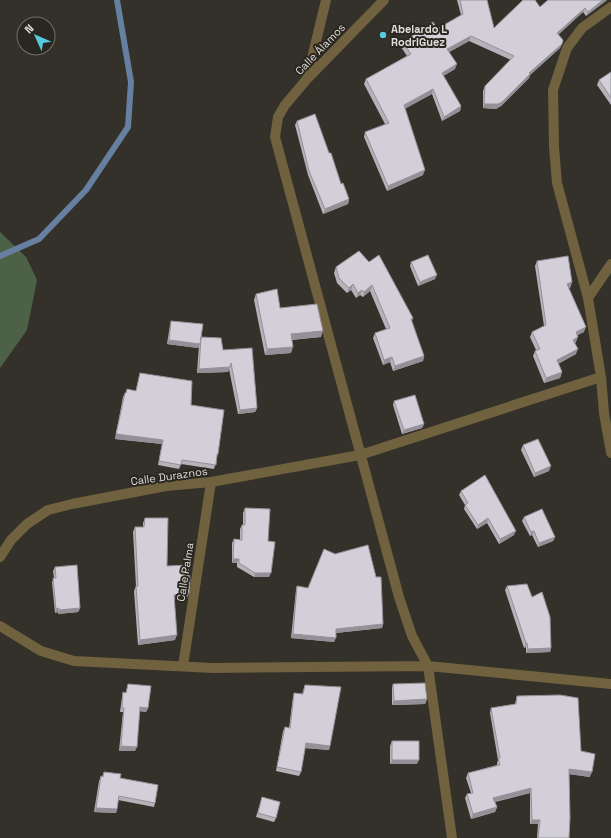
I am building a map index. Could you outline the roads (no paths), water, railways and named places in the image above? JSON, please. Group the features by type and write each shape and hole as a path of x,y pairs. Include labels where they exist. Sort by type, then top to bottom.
{"street":[{"path":"307,79 326,0"},
{"name":"Calle Álamos","path":"360,455 275,138 278,118 285,105 307,79 384,0"},
{"path":"611,7 582,28 567,48 554,90 554,155 557,183 588,298 601,377 604,413 611,453"},
{"path":"588,298 611,264"},
{"name":"Calle Duraznos","path":"0,557 11,540 27,524 48,510 166,486 211,482 360,455 601,377"},
{"path":"360,455 399,597 412,636 428,666 452,838"},
{"name":"Calle Palma","path":"183,666 211,482"},
{"path":"0,626 41,651 74,661 213,668 428,666 611,684"}],"waterway":[{"path":"0,256 39,239 86,190 128,127 131,82 117,0"}],"place":[{"name":"Abelardo L RodriGuez","path":"383,35"}]}
